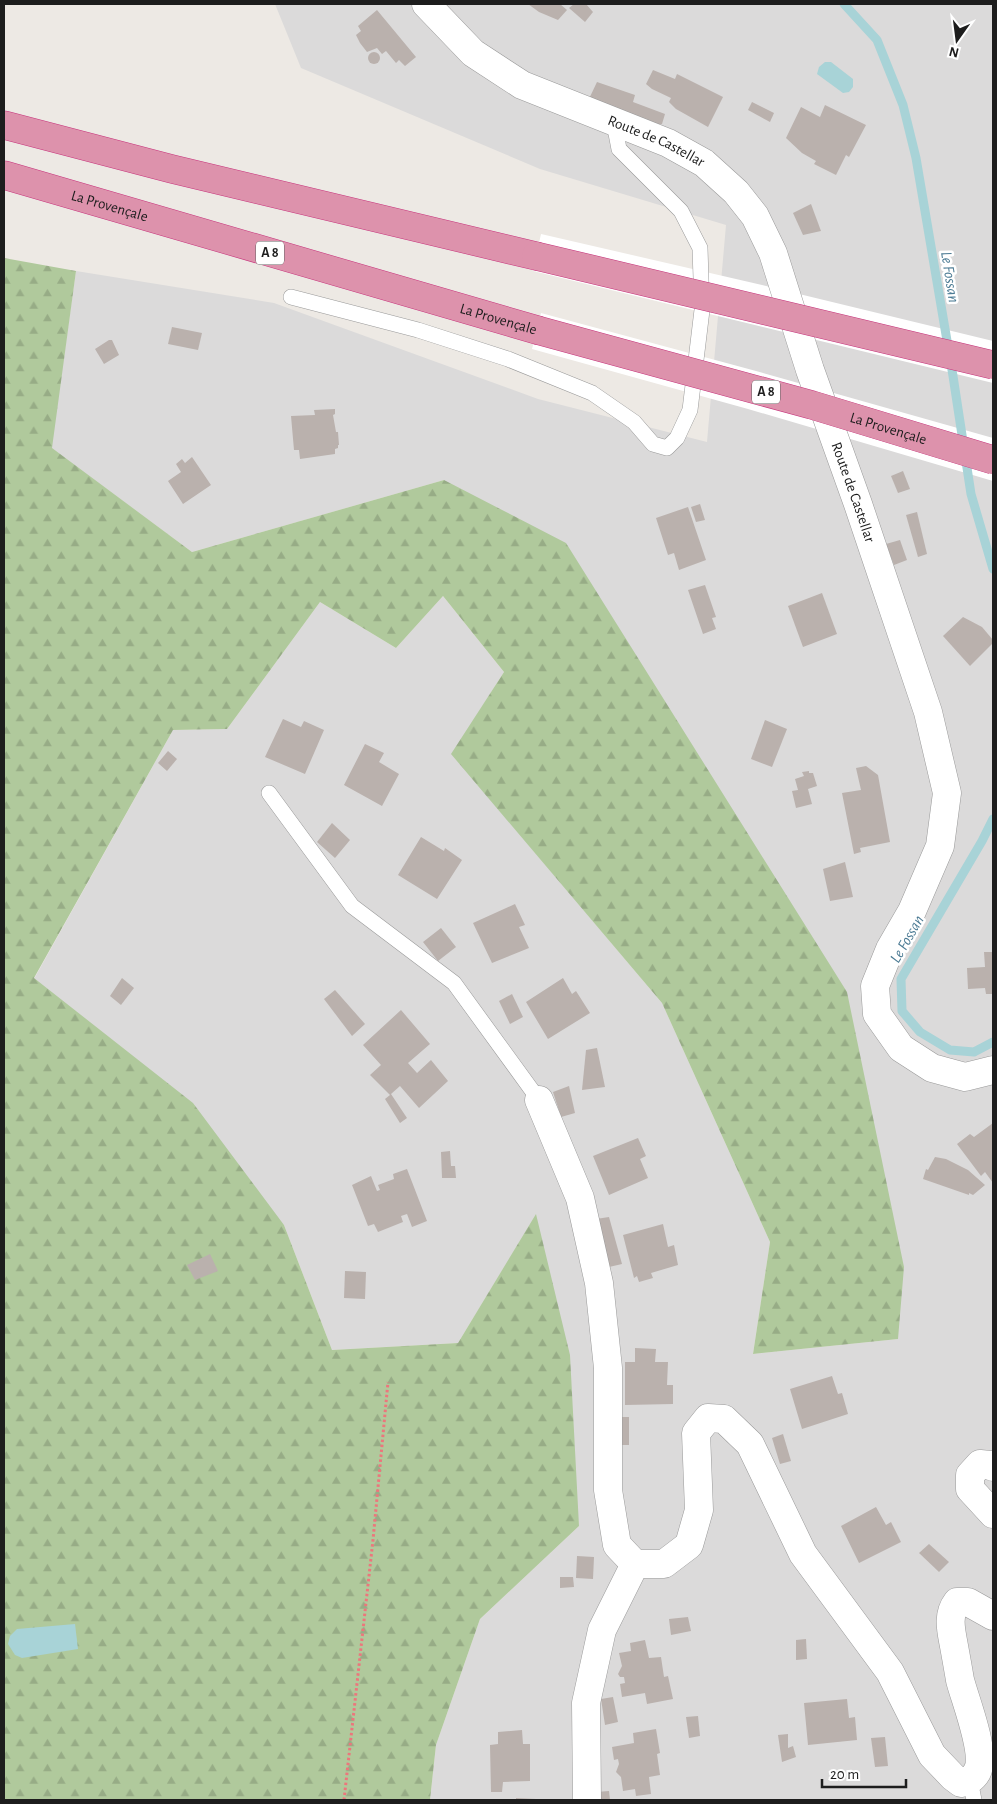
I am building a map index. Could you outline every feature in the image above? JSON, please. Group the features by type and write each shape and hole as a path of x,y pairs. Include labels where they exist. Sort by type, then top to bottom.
{"highway":[{"path":"4,125 181,171 993,365"},
{"name":"La Provençale","path":"4,175 537,330 812,405 993,460"}],"street":[{"name":"Route de Castellar","path":"426,4 473,53 522,85 668,144 704,163 736,192 755,216 773,253 810,370 858,504 928,712 946,793 940,846 912,911 890,949 875,986 877,1014 901,1048 932,1068 965,1077 993,1070"},
{"path":"539,1100 580,1198 599,1283 608,1368 608,1490 617,1545 635,1564 664,1564 689,1544 699,1510 696,1433 708,1418 724,1418 750,1444 803,1554 890,1672 932,1754 953,1778 972,1790 980,1764 979,1746 960,1679 950,1623 952,1609 957,1602 968,1602 993,1616"},
{"path":"993,1466 980,1464 970,1475 970,1489 993,1514"},
{"path":"587,1800 586,1703 602,1630 635,1564"}],"lane":[{"path":"291,297 418,330 508,359 592,393 634,422 653,444 667,448 677,438 690,410 702,310 700,248 681,211 619,149 614,123"},
{"path":"269,793 352,906 454,983 539,1100"}],"path":[{"path":"344,1800 373,1540 388,1382"}],"shaded area":[{"path":"275,4 993,4 993,1800 430,1800 436,1745 480,1619 579,1526 536,1215 458,1343 332,1350 284,1225 34,979 173,730 227,729 320,602 396,648 443,596 504,672 452,754 662,1003 770,1242 753,1354 898,1339 444,480 192,552 51,448 76,271 274,303 538,399 707,442 726,225 540,169 301,68"}],"green space":[{"path":"4,258 76,271 52,448 192,552 444,480 566,543 847,992 904,1267 898,1339 753,1354 770,1242 662,1003 451,754 504,672 443,596 396,648 320,602 227,729 173,730 34,978 193,1103 284,1225 332,1350 458,1343 536,1214 570,1355 579,1526 480,1619 436,1745 430,1800 4,1800"}],"water":[{"path":"825,62 831,62 853,79 853,87 849,92 843,93 817,74 819,67"},
{"path":"75,1624 78,1649 22,1658 15,1655 8,1644 10,1636 17,1629"}],"pier":[{"path":"541,234 993,341 993,383 533,271"},
{"path":"541,313 993,438 993,481 748,409 532,349"}],"building":[{"path":"528,4 560,4 567,10 558,20 539,12"},
{"path":"574,4 586,4 593,12 585,22 569,8"},
{"path":"377,10 416,57 405,66 399,60 396,63 386,51 382,54 377,48 367,52 356,35 361,31 358,26"},
{"path":"372,52 376,52 380,58 376,64 372,64 368,60 368,56"},
{"path":"653,70 675,79 677,74 723,97 708,127 676,109 669,102 671,98 646,84"},
{"path":"597,82 635,95 633,102 665,114 662,124 652,124 588,101"},
{"path":"752,102 774,113 770,122 748,110"},
{"path":"825,105 866,125 849,157 846,155 836,175 814,164 816,161 802,153 786,138 801,107 820,117"},
{"path":"811,204 821,231 803,235 793,213"},
{"path":"172,327 202,333 198,350 168,344"},
{"path":"112,340 119,355 104,364 95,349"},
{"path":"335,409 335,414 333,415 336,432 338,432 339,445 335,449 335,454 300,459 299,450 294,450 291,416 315,415 314,410"},
{"path":"192,457 211,485 183,504 168,481 181,472 176,464 182,459 185,463"},
{"path":"903,471 910,489 898,493 891,476"},
{"path":"700,504 705,520 696,522 691,507"},
{"path":"688,507 706,560 679,570 674,553 668,555 656,518"},
{"path":"917,512 927,554 918,557 906,515"},
{"path":"900,540 907,560 894,565 886,544"},
{"path":"705,585 716,617 712,618 716,629 703,634 688,590"},
{"path":"822,593 837,634 803,647 788,606"},
{"path":"963,617 982,627 993,640 993,643 970,666 943,636"},
{"path":"283,719 301,727 304,721 324,730 305,774 265,757"},
{"path":"765,720 787,729 772,767 751,759"},
{"path":"365,744 384,753 379,762 399,774 382,806 344,785"},
{"path":"168,751 177,759 167,771 158,763"},
{"path":"866,766 878,775 890,842 860,848 861,852 854,854 842,793 861,790 856,768"},
{"path":"809,771 809,773 813,773 817,786 808,789 812,804 796,808 792,791 798,790 795,779 804,776 802,772"},
{"path":"332,823 350,840 335,858 317,842"},
{"path":"421,837 444,851 445,848 462,860 437,899 398,875"},
{"path":"845,862 853,897 830,901 823,869"},
{"path":"515,904 525,925 519,927 529,948 492,963 473,923"},
{"path":"441,928 456,947 438,961 423,942"},
{"path":"984,952 993,952 993,994 986,994 985,988 968,989 967,968 985,967"},
{"path":"122,978 134,988 121,1005 110,996"},
{"path":"563,978 572,994 576,991 590,1013 548,1039 526,1002"},
{"path":"335,990 365,1024 352,1036 324,999"},
{"path":"512,994 523,1017 510,1024 499,1001"},
{"path":"401,1010 430,1044 408,1063 417,1073 431,1060 448,1081 419,1108 400,1086 391,1094 407,1118 400,1123 385,1099 390,1095 370,1075 381,1065 363,1045"},
{"path":"597,1048 605,1087 582,1090 586,1050"},
{"path":"569,1086 575,1113 561,1117 553,1092"},
{"path":"993,1123 993,1183 985,1172 981,1176 957,1144 970,1134 974,1137"},
{"path":"638,1138 646,1156 640,1159 648,1178 609,1195 593,1156"},
{"path":"450,1151 451,1166 455,1166 456,1178 442,1178 441,1152"},
{"path":"935,1157 946,1159 968,1170 985,1185 973,1195 969,1193 969,1195 923,1179 926,1169 928,1170"},
{"path":"407,1169 427,1221 412,1227 407,1214 401,1216 403,1222 378,1232 374,1224 368,1226 352,1185 371,1176 377,1191 380,1190 378,1185 394,1179 393,1174"},
{"path":"609,1217 622,1264 609,1267 596,1219"},
{"path":"663,1224 668,1247 674,1245 678,1265 651,1273 653,1278 639,1282 637,1276 634,1278 623,1235"},
{"path":"210,1254 218,1271 195,1280 187,1265"},
{"path":"345,1271 366,1272 365,1299 344,1298"},
{"path":"635,1348 656,1349 655,1362 668,1362 667,1385 673,1385 673,1404 625,1405 625,1362 635,1362"},
{"path":"832,1376 838,1394 842,1393 848,1414 802,1429 790,1389"},
{"path":"616,1417 629,1417 629,1445 616,1445"},
{"path":"783,1434 791,1461 780,1464 772,1438"},
{"path":"876,1507 886,1525 891,1522 901,1542 859,1563 841,1526"},
{"path":"929,1544 949,1562 939,1572 919,1553"},
{"path":"577,1556 594,1557 593,1579 576,1578"},
{"path":"560,1577 573,1577 574,1587 560,1588"},
{"path":"688,1617 691,1631 671,1635 669,1619"},
{"path":"806,1639 807,1659 796,1660 796,1640"},
{"path":"645,1640 649,1658 661,1657 664,1677 668,1676 673,1699 647,1704 645,1693 622,1697 620,1684 625,1683 624,1677 620,1677 618,1674 622,1666 619,1653 631,1651 630,1643"},
{"path":"613,1697 618,1722 605,1725 601,1699"},
{"path":"847,1699 849,1718 855,1717 857,1740 808,1745 804,1703"},
{"path":"698,1716 700,1736 689,1738 686,1717"},
{"path":"656,1729 660,1753 657,1754 660,1775 649,1777 651,1794 636,1796 635,1789 623,1791 621,1777 616,1772 619,1764 618,1759 614,1760 612,1747 634,1743 633,1733"},
{"path":"522,1730 523,1744 530,1744 530,1781 503,1782 502,1792 491,1792 490,1745 498,1744 498,1732"},
{"path":"788,1734 788,1748 793,1746 796,1757 782,1762 778,1735"},
{"path":"885,1737 888,1766 875,1767 871,1738"},
{"path":"609,1791 610,1800 597,1800 596,1792"},
{"path":"516,1798 536,1799 536,1800 516,1800"}],"waterway":[{"name":"Le Fossan","path":"844,4 877,40 903,105 916,158 971,494 993,569"},
{"name":"Le Fossan","path":"993,819 901,979 902,1011 920,1032 950,1050 974,1052 993,1042"}]}
